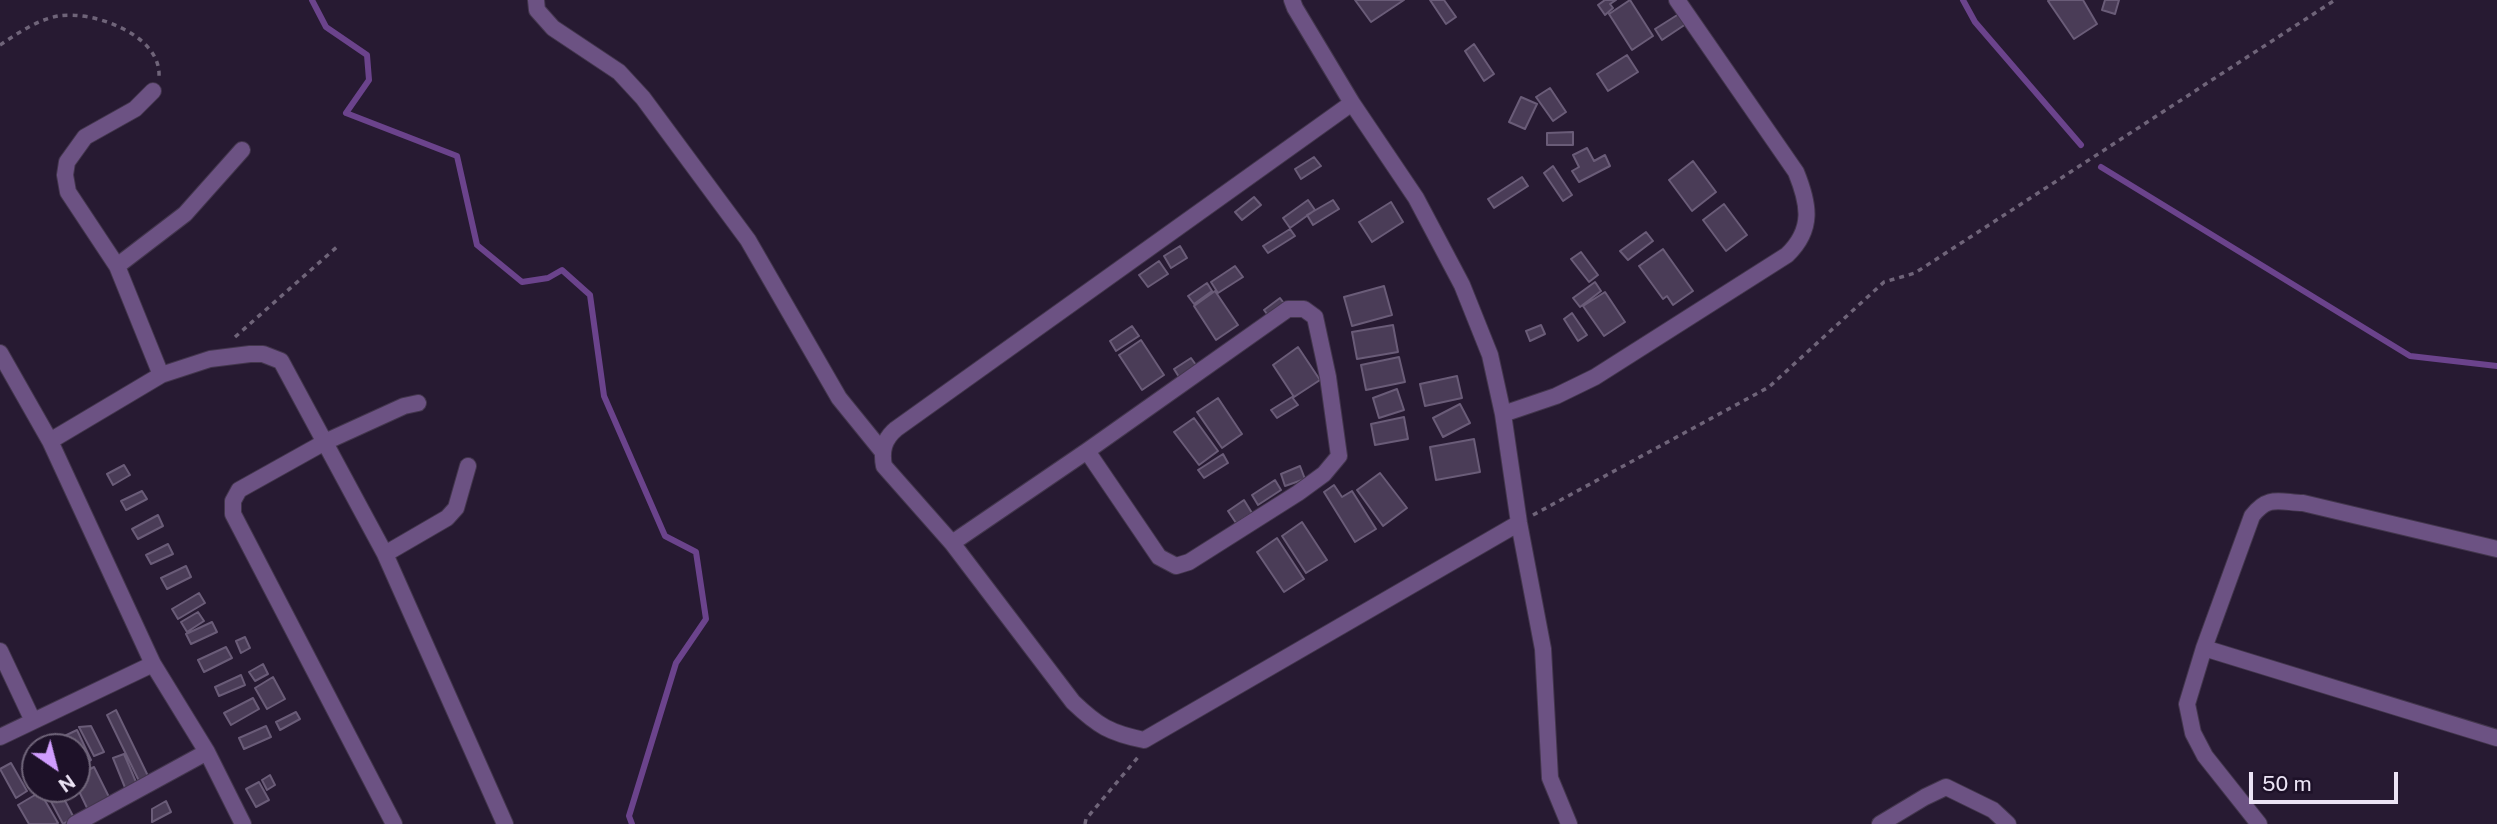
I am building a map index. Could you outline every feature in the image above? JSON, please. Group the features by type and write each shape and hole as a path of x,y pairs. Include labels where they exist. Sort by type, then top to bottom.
{"street":[{"path":"536,0 537,10 553,28 619,72 643,98 748,240 839,398 882,451"},
{"path":"1292,0 1352,103 1416,198 1462,285 1490,355 1503,414 1519,523 1543,649 1550,778 1569,824"},
{"path":"1503,414 1556,396 1595,377 1787,255 1804,234 1807,219 1803,189 1796,172 1677,0"},
{"path":"153,91 135,108 85,137 71,156 65,175 68,192 117,267 161,375"},
{"path":"1352,103 896,429 882,451 884,466 952,543 1073,702 1095,723 1120,735 1144,740 1519,523"},
{"path":"117,267 185,214 242,150"},
{"path":"952,543 1087,452 1288,309 1304,309 1315,317 1328,377 1339,456 1324,474 1298,493 1189,562 1176,566 1160,557 1087,452"},
{"path":"0,353 50,441 153,664 207,752 243,824"},
{"path":"50,441 161,375 210,359 263,354 281,361 385,554 505,824"},
{"path":"394,824 233,514 233,501 239,491 325,442 404,405 418,403"},
{"path":"385,554 447,517 456,508 468,466"},
{"path":"2259,824 2205,756 2193,733 2187,705 2204,648 2252,516 2260,506 2270,501 2323,507 2497,549"},
{"path":"2204,648 2497,738"},
{"path":"0,651 33,721"},
{"path":"0,737 153,664"},
{"path":"75,824 207,752"},
{"path":"1880,824 1945,788 1993,810 2008,824"}],"path":[{"path":"1519,523 1769,387 1884,282 1915,273 2335,0"},
{"path":"0,45 35,24 57,16 93,16 117,26 144,43 157,60 159,81 153,91"},
{"path":"210,359 338,246"},
{"path":"1085,824 1086,819 1138,759 1144,740"}],"building":[{"path":"1355,0 1404,0 1371,22"},
{"path":"1430,0 1444,0 1456,17 1446,24"},
{"path":"1605,0 1616,0 1610,4 1613,8 1605,15 1598,5"},
{"path":"1630,0 1653,36 1632,50 1609,14"},
{"path":"2083,0 2097,24 2074,39 2048,1"},
{"path":"2105,0 2119,0 2115,14 2102,10"},
{"path":"1682,12 1689,22 1662,40 1655,29"},
{"path":"1474,44 1494,74 1484,81 1465,51"},
{"path":"1627,55 1638,72 1608,91 1597,74"},
{"path":"1550,88 1566,112 1553,121 1536,97"},
{"path":"1521,97 1537,104 1525,129 1509,122"},
{"path":"1573,132 1573,145 1547,145 1547,133"},
{"path":"1587,148 1594,161 1605,155 1610,166 1579,182 1572,171 1579,167 1573,155"},
{"path":"1314,157 1321,166 1301,179 1295,169"},
{"path":"1693,161 1716,192 1692,211 1669,180"},
{"path":"1553,166 1572,195 1563,201 1544,173"},
{"path":"1522,177 1528,186 1494,208 1488,199"},
{"path":"1254,197 1261,205 1242,220 1235,212"},
{"path":"1308,200 1315,210 1290,228 1283,218"},
{"path":"1333,200 1339,209 1313,225 1307,215"},
{"path":"1391,202 1403,222 1372,242 1359,222"},
{"path":"1724,204 1747,235 1726,251 1703,220"},
{"path":"1290,229 1295,236 1268,253 1263,246"},
{"path":"1646,232 1653,241 1628,260 1620,251"},
{"path":"1180,246 1187,258 1171,268 1164,256"},
{"path":"1663,249 1693,291 1673,305 1667,296 1663,299 1639,266"},
{"path":"1581,252 1598,275 1589,282 1571,259"},
{"path":"1159,261 1168,274 1148,287 1139,275"},
{"path":"1235,266 1243,277 1218,293 1211,282"},
{"path":"1595,282 1601,291 1580,307 1573,298"},
{"path":"1207,283 1212,291 1194,304 1188,296"},
{"path":"1384,286 1392,315 1352,326 1344,297"},
{"path":"1215,291 1238,325 1216,340 1194,306"},
{"path":"1605,292 1625,322 1604,336 1583,306"},
{"path":"1280,298 1289,310 1273,322 1264,310"},
{"path":"1572,313 1587,335 1578,341 1564,319"},
{"path":"1393,325 1398,352 1357,359 1352,332"},
{"path":"1541,325 1545,334 1530,341 1526,331"},
{"path":"1132,326 1139,336 1116,351 1110,341"},
{"path":"1141,340 1164,375 1142,390 1119,355"},
{"path":"1298,347 1320,380 1294,397 1273,365"},
{"path":"1399,357 1405,382 1366,390 1361,365"},
{"path":"1191,358 1196,365 1179,377 1174,369"},
{"path":"1457,376 1462,398 1425,406 1420,384"},
{"path":"1397,389 1404,410 1379,418 1373,398"},
{"path":"1292,397 1298,405 1277,418 1271,410"},
{"path":"1218,398 1242,434 1222,448 1197,412"},
{"path":"1460,404 1470,423 1443,437 1433,418"},
{"path":"1404,417 1408,439 1375,445 1371,424"},
{"path":"1194,418 1218,451 1199,465 1174,432"},
{"path":"1474,439 1480,472 1436,480 1430,447"},
{"path":"1223,454 1228,463 1204,478 1198,470"},
{"path":"124,465 130,475 113,485 107,474"},
{"path":"1300,466 1305,479 1285,486 1281,474"},
{"path":"1380,473 1407,508 1383,526 1357,490"},
{"path":"1275,480 1281,490 1258,505 1252,495"},
{"path":"1334,485 1342,497 1352,491 1376,529 1355,542 1324,492"},
{"path":"142,491 147,499 126,510 121,501"},
{"path":"1244,500 1252,513 1236,523 1228,511"},
{"path":"158,515 163,526 138,539 132,529"},
{"path":"1302,522 1327,560 1306,573 1282,536"},
{"path":"1277,538 1304,579 1284,592 1257,552"},
{"path":"168,544 173,554 151,564 146,555"},
{"path":"186,566 191,577 167,589 161,578"},
{"path":"199,593 205,603 178,619 172,609"},
{"path":"198,612 204,621 187,632 181,622"},
{"path":"212,622 217,632 191,644 186,634"},
{"path":"245,637 250,648 241,653 236,641"},
{"path":"226,647 232,658 204,672 198,660"},
{"path":"263,664 268,674 255,681 249,672"},
{"path":"241,675 245,685 219,696 215,687"},
{"path":"273,677 285,699 267,709 255,688"},
{"path":"253,698 259,709 231,725 224,713"},
{"path":"116,710 148,776 139,781 107,715"},
{"path":"296,712 300,719 280,730 276,722"},
{"path":"91,726 104,752 94,756 91,750 91,733 82,733 79,727"},
{"path":"266,726 271,737 244,749 239,738"},
{"path":"124,754 136,782 126,790 113,758"},
{"path":"11,763 21,780 21,795 16,798 0,769"},
{"path":"94,767 111,801 89,812 85,803 91,803 91,769"},
{"path":"270,775 275,785 267,790 262,780"},
{"path":"259,782 269,800 256,807 246,789"},
{"path":"166,801 171,812 152,822 152,809"},
{"path":"46,803 58,823 29,824 18,805"},
{"path":"52,803 66,803 74,818 63,824"}],"waterway":[{"path":"312,0 326,27 367,55 369,80 346,113 457,156 477,245 522,282 548,278 562,270 590,295 604,396 665,536 696,552 706,619 676,663 629,816 632,824"},
{"path":"1963,0 1975,22 2081,145"},
{"path":"2101,167 2410,356 2497,366"}]}
